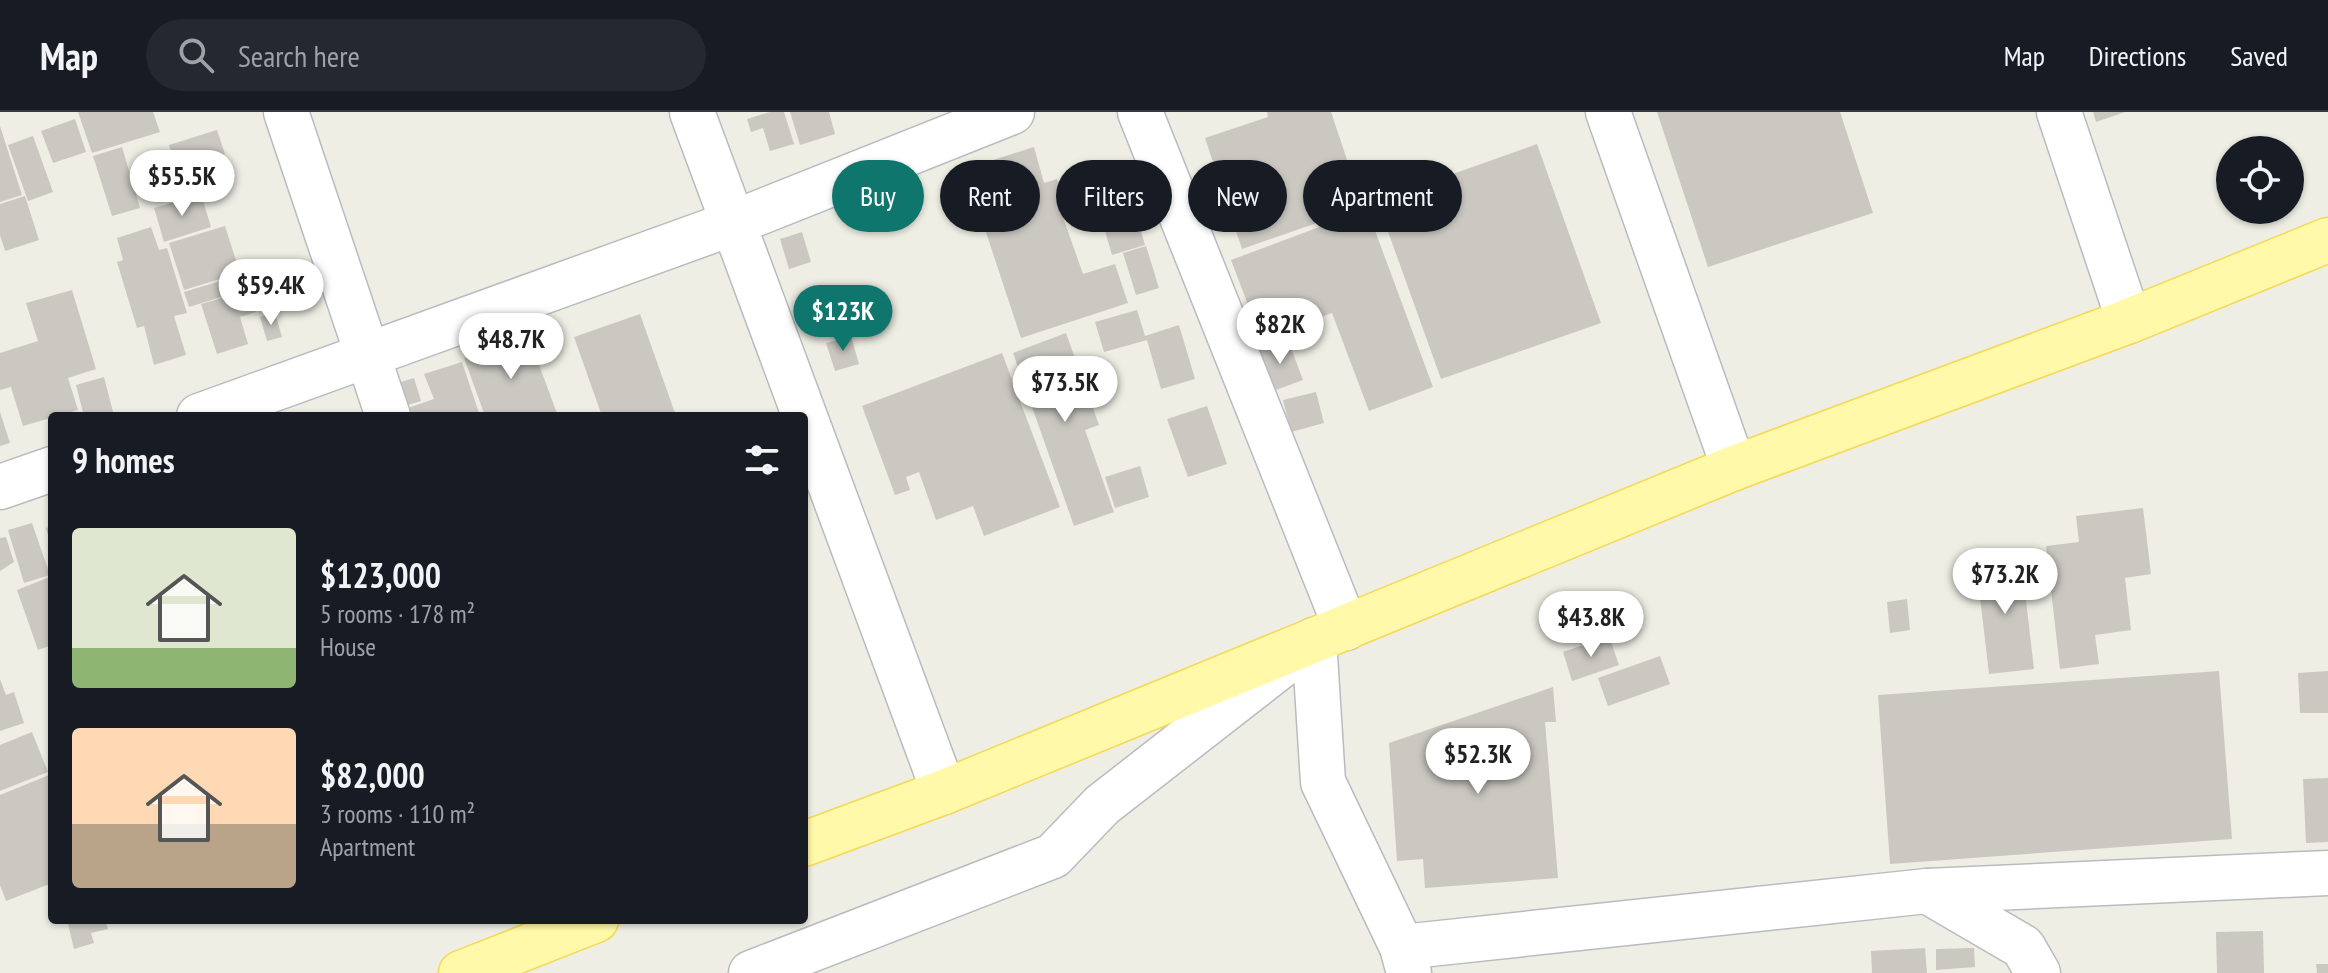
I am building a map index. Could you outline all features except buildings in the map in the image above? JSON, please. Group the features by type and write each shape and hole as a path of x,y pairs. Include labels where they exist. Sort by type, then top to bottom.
{"main road":[{"path":"808,843 944,792 1734,468 2129,321 2328,240"},
{"path":"461,973 577,924"}],"street":[{"path":"286,112 387,412"},
{"path":"692,112 803,412"},
{"path":"210,412 733,223 1012,112"},
{"path":"1140,112 1330,634 1323,782 1405,960 1927,891 2328,873"},
{"path":"1608,112 1734,468"},
{"path":"2059,112 2129,321"},
{"path":"808,425 944,792"},
{"path":"0,487 48,470"},
{"path":"751,973 1053,856 1102,805 1330,634"},
{"path":"1927,891 2023,947 2038,973"}]}
